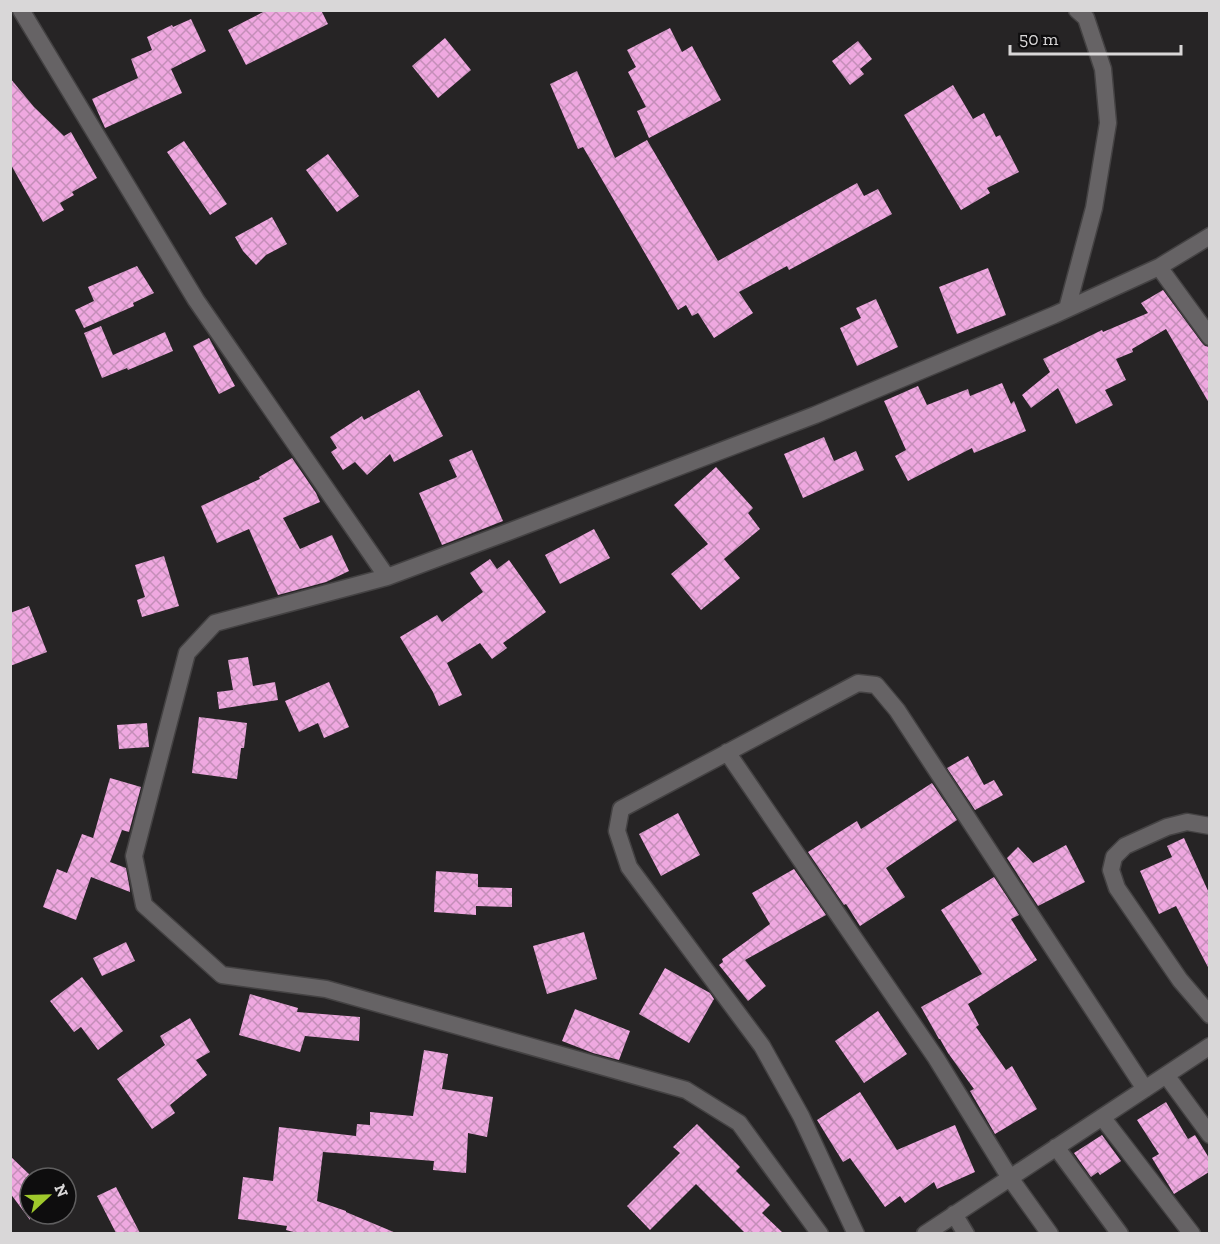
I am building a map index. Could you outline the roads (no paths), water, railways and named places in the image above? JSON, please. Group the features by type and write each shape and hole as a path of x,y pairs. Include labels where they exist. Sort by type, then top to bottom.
{"street":[{"path":"21,10 196,300 387,577"},
{"path":"1067,309 1094,208 1108,123 1103,69 1086,18 1077,10"},
{"path":"820,1233 739,1124 686,1090 326,988 222,975 144,905 134,856 187,653 215,623 387,577 815,415 1067,309 1159,267 1209,236"},
{"path":"1159,267 1209,338"},
{"path":"856,1233 801,1116 762,1046 629,867 617,831 621,809 858,683 876,685 897,710 1144,1089"},
{"path":"727,752 936,1058 1010,1178 1050,1233"},
{"path":"1209,826 1187,822 1167,827 1125,846 1114,857 1111,870 1117,888 1180,980 1209,1015"},
{"path":"925,1233 1209,1046"},
{"path":"1166,1075 1209,1135"},
{"path":"1102,1117 1192,1233"},
{"path":"1056,1147 1120,1233"},
{"path":"954,1214 966,1233"}]}
